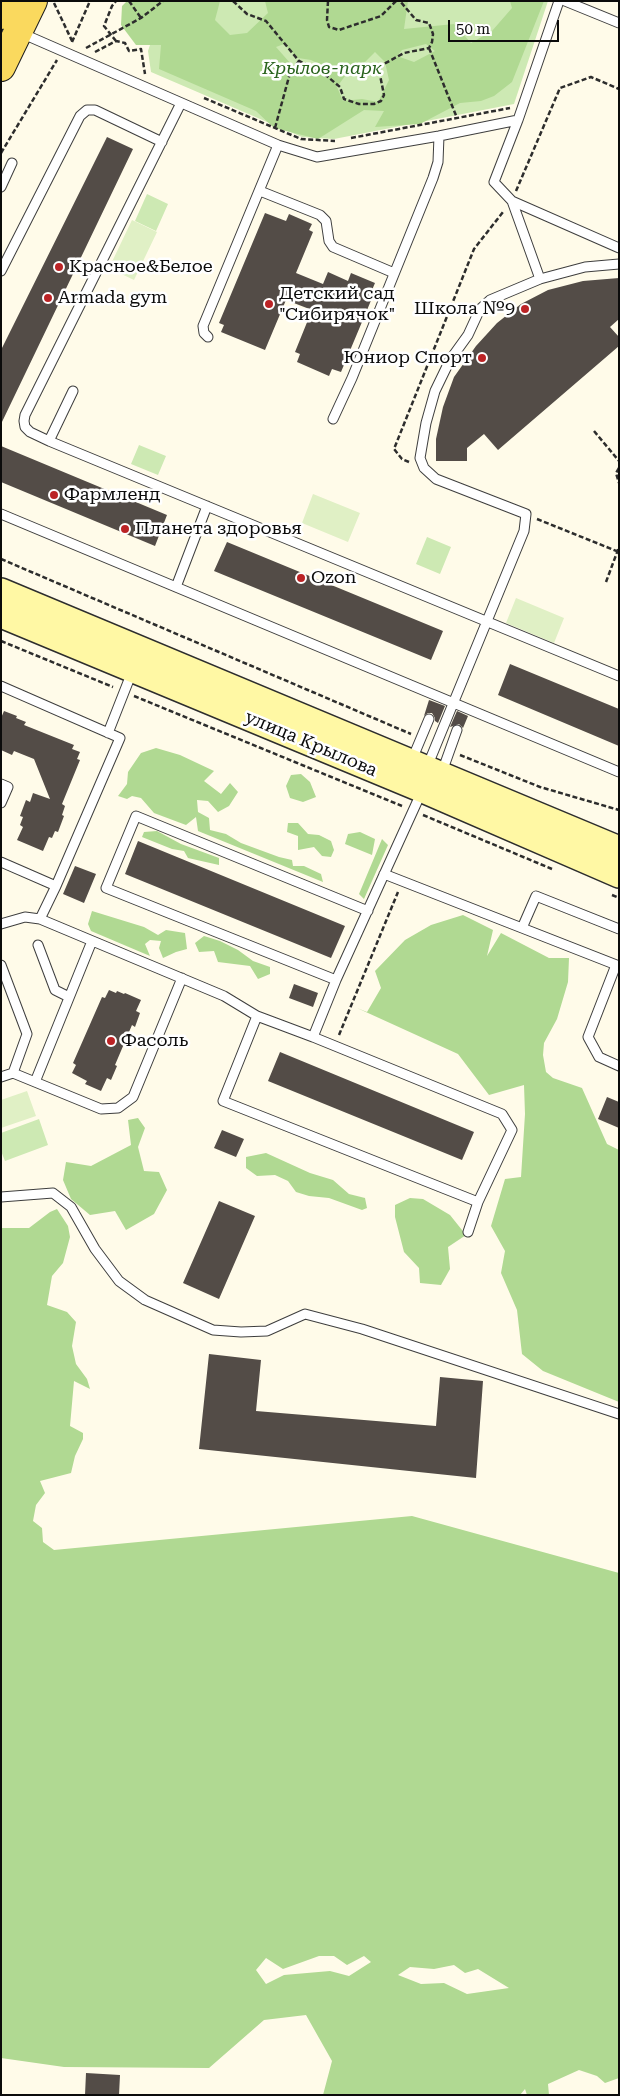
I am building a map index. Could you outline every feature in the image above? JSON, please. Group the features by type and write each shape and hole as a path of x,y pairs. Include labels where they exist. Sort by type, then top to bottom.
{"main road":[{"path":"1,67 10,23 8,1"},
{"path":"10,23 33,1"},
{"name":"улица Крылова","path":"1,591 423,781 614,884"},
{"name":"улица Крылова","path":"1,615 129,680 619,849"}],"lane":[{"path":"559,1 518,120 494,182 512,201 619,248"},
{"path":"565,1 619,24"},
{"path":"10,23 63,50 181,103 278,145 318,157 518,120"},
{"path":"181,103 25,415 25,427 30,432 49,441 619,676"},
{"path":"1,271 80,116 87,110 95,110 162,142"},
{"path":"333,419 352,378 438,162 439,136"},
{"path":"208,337 204,333 203,326 278,145"},
{"path":"1,188 12,163"},
{"path":"260,191 320,215 326,221 329,242 333,247 394,273"},
{"path":"512,201 540,279"},
{"path":"313,1037 423,781 453,702 524,531 526,514 436,479 424,468 420,458 426,424 435,391 450,360 468,336 480,309 490,300 540,279 585,267 619,264"},
{"path":"49,441 73,391"},
{"path":"176,587 207,506"},
{"path":"1,514 619,772"},
{"path":"108,733 129,680"},
{"path":"1,686 120,738 40,919"},
{"path":"423,781 420,738 428,719"},
{"path":"423,781 450,750 458,730"},
{"path":"1,784 8,787 1,803"},
{"path":"336,980 106,888 136,816 368,911"},
{"path":"1,862 56,886"},
{"path":"384,874 617,966 588,1037 599,1057 619,1066"},
{"path":"522,928 536,896 619,929"},
{"path":"1,924 25,917 40,919 224,996 257,1016 502,1114 512,1130 478,1202 468,1232"},
{"path":"35,1082 92,941"},
{"path":"38,945 55,990 69,997"},
{"path":"1,964 27,1034 13,1073"},
{"path":"1,1077 13,1073 101,1109 118,1108 133,1097 182,978"},
{"path":"257,1016 223,1101 478,1202"},
{"path":"1,1198 53,1193 71,1207 95,1249 119,1282 145,1300 213,1330 267,1331 305,1314 362,1329 619,1414"}],"path":[{"path":"53,1 72,42 78,46"},
{"path":"1,153 63,50 72,42 90,1"},
{"path":"116,1 104,26 116,41 125,43 129,51 140,49 145,74"},
{"path":"129,1 141,18"},
{"path":"101,56 84,49 141,18 163,1"},
{"path":"233,1 247,14 266,21 299,61 322,72 332,80 340,87 344,99 350,103 374,104 381,101 384,95 379,70 382,65 404,53 429,48"},
{"path":"328,1 327,20 329,26 339,30 381,16 396,1"},
{"path":"400,1 416,20 428,23 433,34 429,48 458,118"},
{"path":"93,53 116,41"},
{"path":"274,128 290,73 299,61"},
{"path":"136,70 154,77"},
{"path":"424,468 402,459 394,449 474,249 512,201 560,88 591,77 619,89"},
{"path":"197,95 301,139 334,141 516,106"},
{"path":"594,431 619,460"},
{"path":"619,468 616,474 619,483"},
{"path":"526,514 618,552"},
{"path":"606,582 619,548"},
{"path":"1,559 420,738"},
{"path":"1,641 129,680 423,781 556,871"},
{"path":"450,750 540,787 618,810"},
{"path":"335,1046 402,881"},
{"path":"614,884 619,898"}],"green space":[{"name":"Крылов-парк","path":"127,1 220,1 215,20 230,35 247,33 268,13 265,1 408,1 404,29 454,24 471,43 492,31 512,8 510,1 544,1 512,82 494,96 481,101 460,103 420,124 375,127 384,111 364,110 318,139 274,128 256,111 159,69 161,45 136,45 121,25 122,6","holes":["284,44 298,58 311,60 319,64 298,72 276,47","426,44 435,51 414,62 397,56 402,50","375,52 385,62 389,80 378,102 362,99 343,101 337,87 345,76 361,66"]},
{"name":"Крылов-парк","path":"133,1 548,1 514,104 334,139 302,137 151,72 148,51 154,33"},
{"path":"147,194 168,204 156,231 135,221"},
{"path":"132,220 157,232 134,280 109,268"},
{"path":"139,445 166,456 158,475 131,464"},
{"path":"313,494 360,513 348,542 302,523"},
{"path":"427,537 451,547 440,574 416,564"},
{"path":"516,598 564,618 554,643 506,623"},
{"path":"156,748 180,755 214,771 204,781 221,794 230,783 238,792 229,806 218,812 208,801 197,800 198,812 209,818 210,830 226,834 241,843 292,860 293,866 304,866 321,874 323,882 198,831 196,817 186,825 154,813 141,798 132,796 127,799 118,796 127,784 128,772 141,753"},
{"path":"301,774 310,782 316,797 303,802 290,798 286,786 291,775"},
{"path":"288,823 298,823 308,834 319,835 331,841 334,850 331,857 322,856 314,847 298,850 298,836 287,832"},
{"path":"157,831 181,844 219,858 219,865 188,858 184,851 172,849 142,837 144,832"},
{"path":"360,832 375,839 372,855 345,844 348,834"},
{"path":"382,839 388,845 364,899 359,894"},
{"path":"92,911 144,927 158,935 166,930 185,933 187,949 163,958 159,948 161,941 150,940 145,944 150,956 91,931 88,924"},
{"path":"463,915 493,930 487,956 501,933 549,958 569,958 568,982 557,1019 544,1043 543,1055 546,1072 553,1078 582,1088 607,1144 619,1150 619,1402 543,1371 522,1354 517,1310 501,1273 505,1251 491,1226 505,1179 521,1177 525,1114 524,1085 489,1095 458,1054 357,1008 367,1012 381,988 375,971 405,940 431,925"},
{"path":"204,936 220,941 238,950 253,961 270,967 270,974 258,979 250,966 218,962 214,951 199,952 195,943"},
{"path":"27,1091 36,1116 1,1128 1,1100"},
{"path":"138,1118 145,1128 138,1147 144,1171 159,1172 167,1190 154,1214 126,1230 115,1211 90,1215 71,1199 63,1180 66,1162 91,1166 131,1145 128,1120"},
{"path":"39,1119 48,1145 5,1161 1,1151 1,1133"},
{"path":"266,1153 310,1173 333,1180 349,1194 365,1198 367,1208 362,1210 329,1198 309,1196 296,1192 288,1181 275,1175 257,1176 246,1168 246,1157"},
{"path":"410,1198 423,1199 450,1215 466,1235 448,1247 450,1269 441,1285 420,1283 419,1268 404,1252 395,1217 395,1205"},
{"path":"57,1209 68,1226 70,1237 63,1263 52,1276 47,1305 67,1312 76,1322 72,1346 76,1364 87,1379 90,1389 74,1381 70,1426 83,1433 83,1439 75,1456 71,1473 40,1481 45,1493 36,1505 33,1521 42,1528 43,1542 54,1550 412,1516 619,1573 619,2078 605,2083 597,2076 579,2070 548,2084 549,2095 527,2095 525,2089 520,2095 323,2095 332,2061 306,2015 264,2020 209,2068 64,2067 1,2058 1,1228 29,1228","holes":["319,1956 334,1956 347,1965 364,1956 371,1962 349,1976 330,1971 284,1975 266,1984 256,1970 266,1958 283,1969","454,1965 465,1973 478,1969 509,1988 467,1994 444,1983 421,1984 398,1975 410,1967 434,1969"]}],"building":[{"path":"107,137 133,149 1,424 1,350"},
{"path":"265,213 286,221 289,214 312,224 309,230 313,232 296,273 323,284 328,272 348,281 351,273 375,283 372,290 375,291 341,372 332,369 329,376 297,362 300,354 295,352 312,310 286,300 265,350 221,332 224,325 219,323"},
{"path":"619,278 619,319 610,327 619,337 619,346 498,450 484,434 467,448 467,461 436,461 436,439 443,407 454,377 476,346 497,323 521,304 548,290 583,281"},
{"path":"1,446 167,515 155,546 1,482"},
{"path":"227,542 443,631 431,660 214,571"},
{"path":"510,664 619,709 619,746 498,695"},
{"path":"429,700 445,706 438,723 435,721 432,713 424,716"},
{"path":"4,711 26,722 24,725 74,745 72,749 80,752 77,759 80,760 62,804 65,806 62,815 64,816 58,832 55,831 52,838 49,837 43,851 17,840 23,827 20,825 23,817 20,816 26,800 30,802 33,793 50,799 34,759 14,751 12,755 1,750 1,718"},
{"path":"457,711 468,716 463,728 459,724 450,727"},
{"path":"138,841 345,926 331,958 125,874"},
{"path":"75,866 96,874 84,903 63,894"},
{"path":"294,984 318,993 313,1007 289,998"},
{"path":"109,990 116,993 117,991 125,993 141,1000 136,1011 140,1013 135,1027 132,1025 115,1065 117,1066 111,1080 107,1078 101,1091 85,1084 87,1081 72,1073 76,1065 73,1063 102,997 105,998"},
{"path":"280,1052 474,1132 462,1160 268,1081"},
{"path":"607,1097 619,1102 619,1128 598,1119"},
{"path":"222,1130 244,1139 236,1157 214,1148"},
{"path":"219,1201 255,1216 219,1299 183,1283"},
{"path":"209,1354 261,1360 256,1411 436,1426 440,1377 483,1381 476,1478 199,1449"},
{"path":"86,2073 120,2075 119,2095 85,2095"}],"place":[{"name":"Красное&Белое","path":"59,267"},
{"name":"Armada gym","path":"48,298"},
{"name":"Детский сад \"Сибирячок\"","path":"269,304"},
{"name":"Школа №9","path":"525,309"},
{"name":"Юниор Спорт","path":"482,358"},
{"name":"Фармленд","path":"54,495"},
{"name":"Планета здоровья","path":"125,529"},
{"name":"Ozon","path":"301,578"},
{"name":"Фасоль","path":"111,1041"}]}
